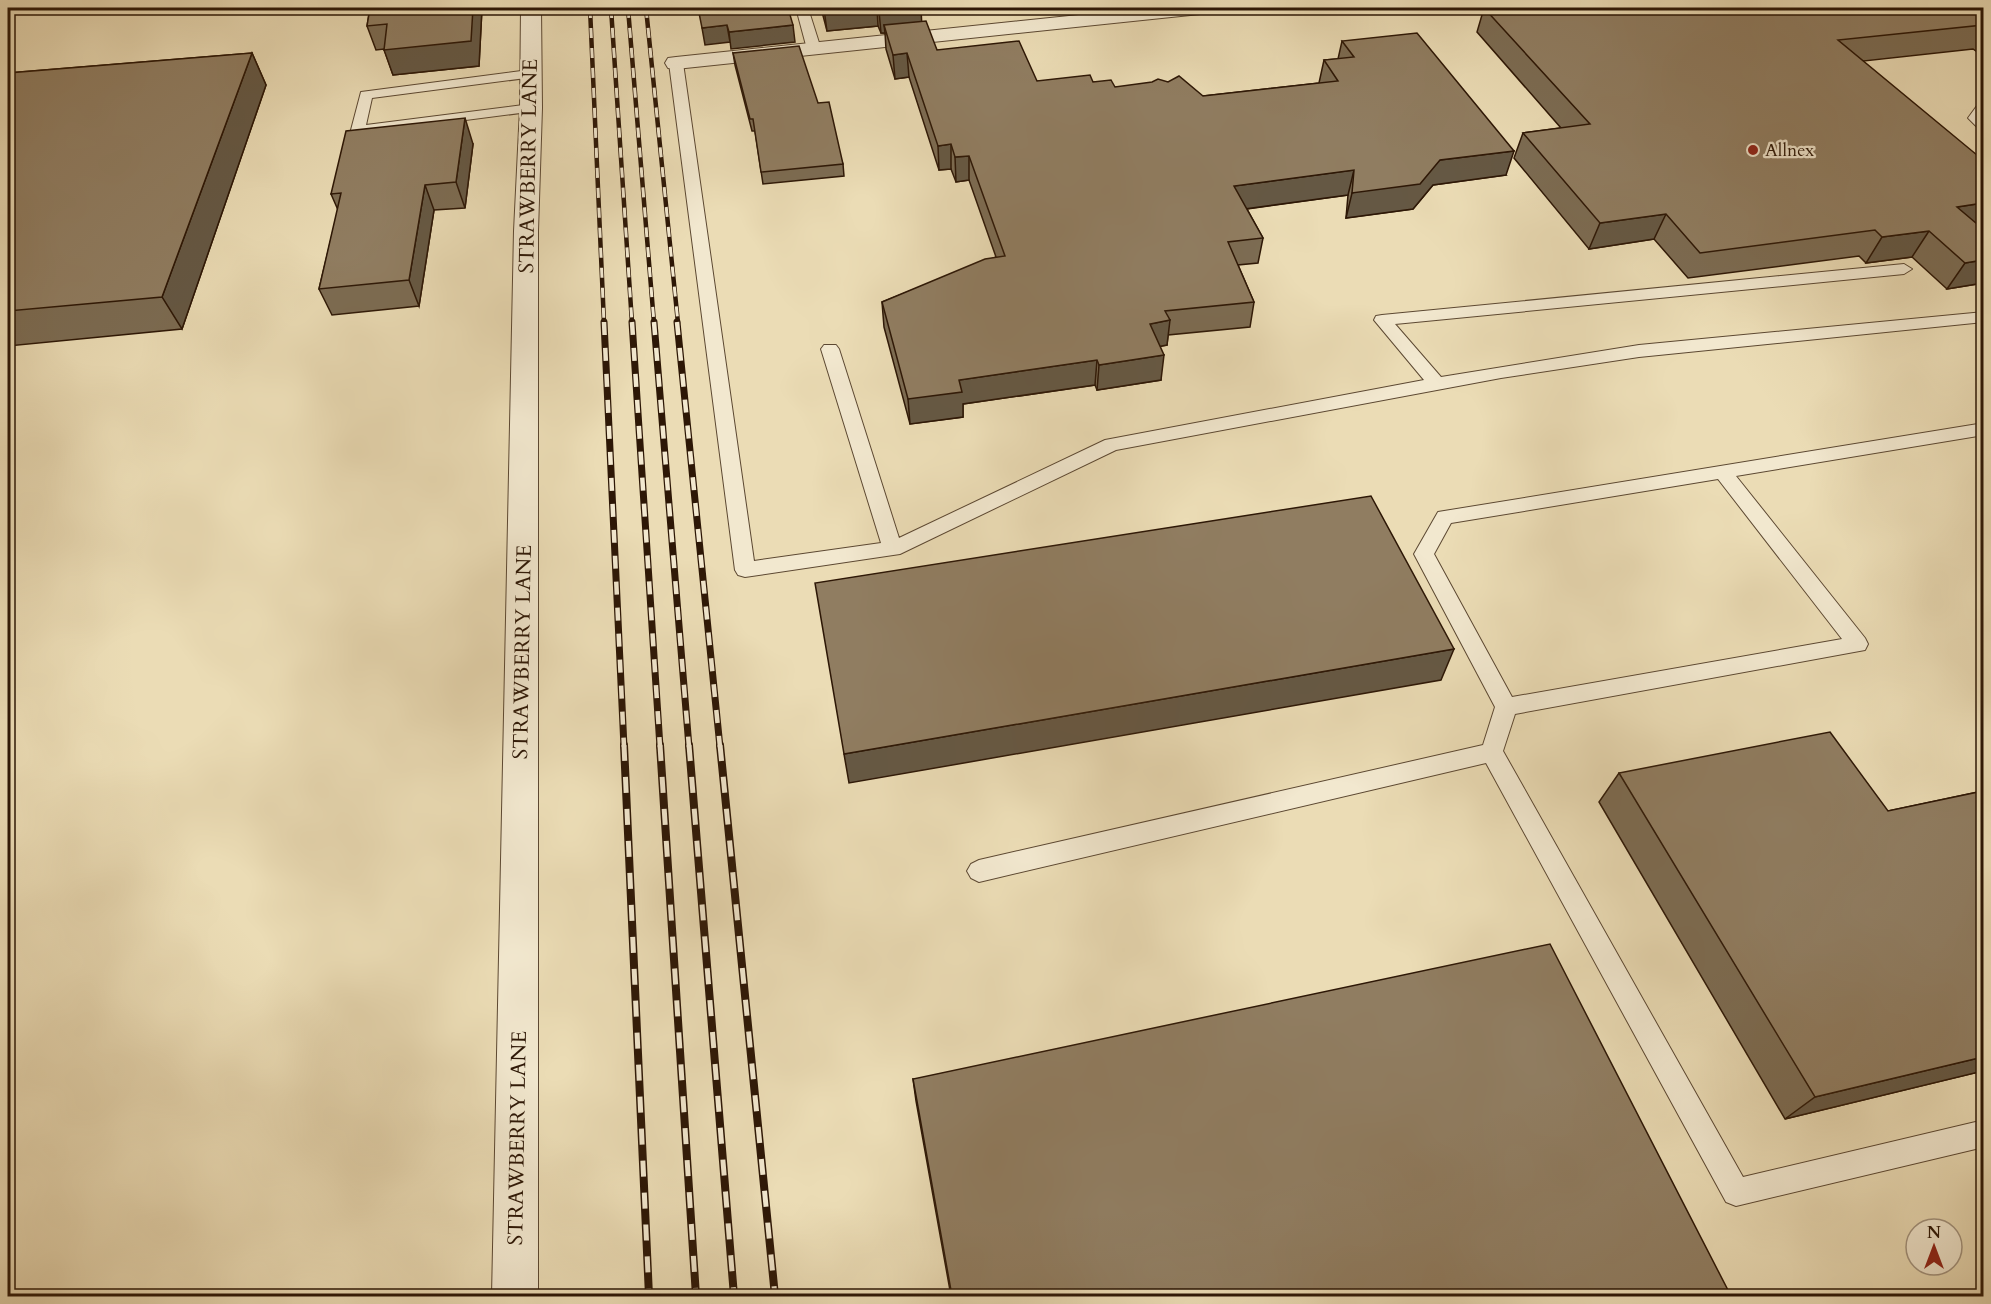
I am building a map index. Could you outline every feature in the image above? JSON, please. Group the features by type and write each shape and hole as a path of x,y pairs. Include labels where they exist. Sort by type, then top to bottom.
{"street":[{"name":"STRAWBERRY LANE","path":"515,1296 526,231 531,8"},
{"path":"676,63 1200,8"}],"lane":[{"path":"802,8 814,49"},
{"path":"676,63 745,570 893,549 1112,444 1437,384 1639,351 1983,317"},
{"path":"530,91 358,130 366,95 530,91"},
{"path":"1983,105 1975,118 1983,126"},
{"path":"1437,384 1382,320 1904,268"},
{"path":"830,349 893,549"},
{"path":"1983,429 1445,517 1424,554 1506,707 1492,752 1736,1192 1983,1133"},
{"path":"1506,707 1858,644 1724,472"},
{"path":"979,871 1492,752"}],"building":[{"path":"370,8 473,8 471,41 384,50 387,24 367,26"},
{"path":"698,8 749,8 750,12 788,8 793,25 729,32 727,25 702,28"},
{"path":"878,8 917,8 879,11"},
{"path":"1484,8 1611,8 1614,10 1641,8 1983,8 1983,25 1838,40 1983,160 1983,203 1957,207 1983,229 1983,260 1965,263 1929,231 1882,237 1875,230 1700,253 1666,214 1600,223 1523,133 1590,124"},
{"path":"926,21 937,50 1019,41 1037,81 1090,75 1093,82 1111,80 1115,87 1152,82 1158,79 1168,82 1179,76 1203,96 1338,81 1324,60 1354,57 1342,41 1417,33 1514,151 1440,160 1420,184 1352,193 1354,170 1234,186 1263,238 1228,242 1254,302 1165,311 1170,320 1150,324 1164,355 1099,365 1097,360 959,380 962,392 908,399 882,302 985,259 1005,256 969,156 955,157 951,144 938,146 907,53 893,55 884,25"},
{"path":"799,46 818,103 829,102 843,164 761,172 753,119 750,119 733,53"},
{"path":"252,53 162,297 8,311 8,73"},
{"path":"465,118 456,182 425,185 409,280 319,289 341,193 331,194 346,131"},
{"path":"1371,496 1454,649 844,754 815,583"},
{"path":"1830,732 1888,811 1983,791 1983,1057 1815,1097 1619,773"},
{"path":"1550,944 1731,1296 952,1296 913,1079"}],"railway":[{"path":"590,8 604,323"},
{"path":"611,8 632,323"},
{"path":"628,8 654,323"},
{"path":"646,8 678,323"},
{"path":"604,322 624,747"},
{"path":"632,322 660,747"},
{"path":"654,322 689,747"},
{"path":"677,322 720,747"},
{"path":"624,745 649,1296"},
{"path":"660,745 696,1296"},
{"path":"689,745 734,1296"},
{"path":"720,745 775,1296"}],"place":[{"name":"Allnex","path":"1753,150"}]}
